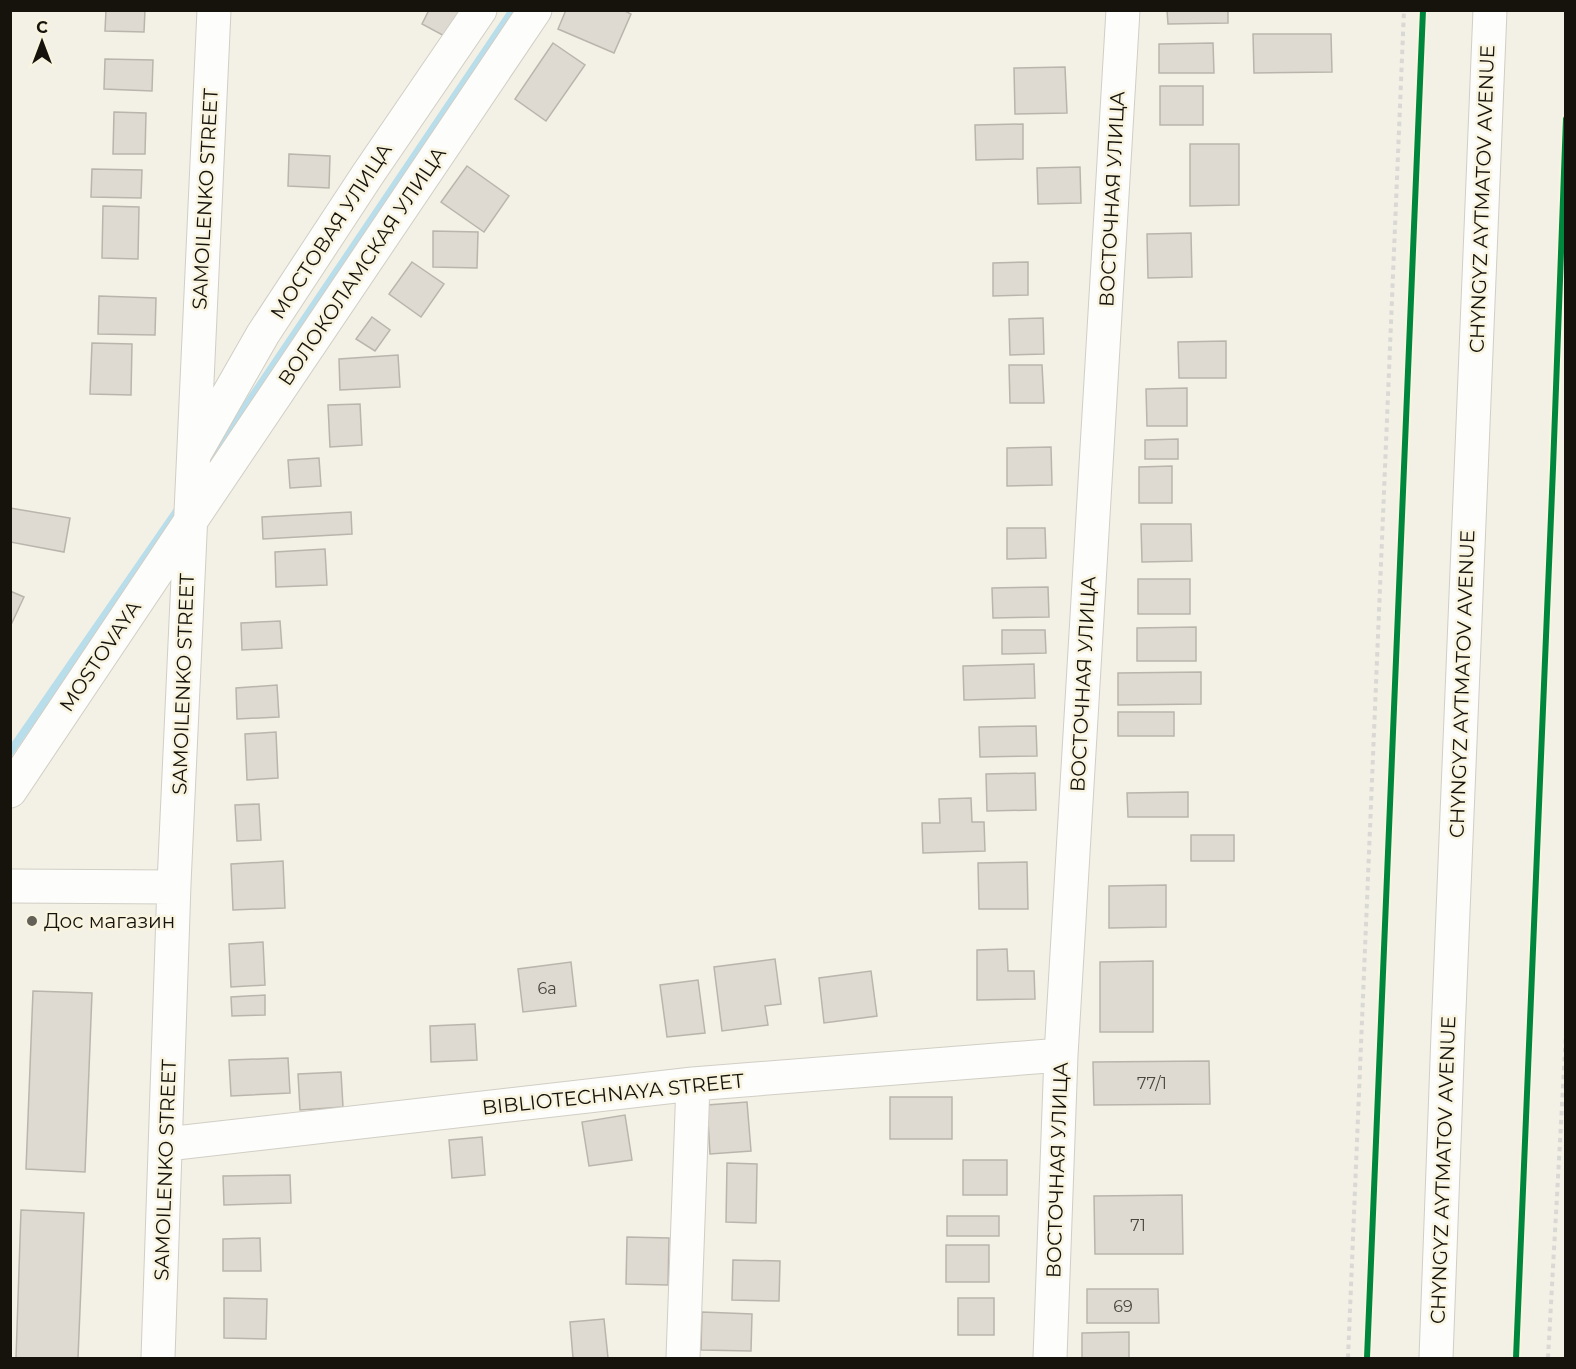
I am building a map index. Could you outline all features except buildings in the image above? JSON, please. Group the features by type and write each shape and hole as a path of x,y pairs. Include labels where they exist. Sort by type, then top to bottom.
{"street":[{"name":"SAMOILENKO STREET","path":"158,1359 174,887 214,10"},
{"name":"МОСТОВАЯ УЛИЦА","path":"192,457 270,324 368,174 480,10"},
{"name":"ВОЛОКОЛАМСКАЯ УЛИЦА","path":"190,522 535,10"},
{"name":"ВОСТОЧНАЯ УЛИЦА","path":"1050,1359 1061,1055 1123,10"},
{"name":"CHYNGYZ AYTMATOV AVENUE","path":"1436,1359 1490,10"},
{"name":"MOSTOVAYA","path":"10,791 190,522"},
{"path":"10,886 174,887"},
{"name":"BIBLIOTECHNAYA STREET","path":"166,1144 693,1084 1061,1055"},
{"path":"683,1359 693,1084"}],"path":[{"path":"1348,1359 1404,10"},
{"path":"1548,1359 1566,1033"}],"waterway":[{"path":"209,461 513,10"},
{"path":"10,752 179,508"}],"cycle path":[{"path":"1367,1358 1423,10"},
{"path":"1516,1358 1566,119"}],"place":[{"name":"Дос магазин","path":"32,921"}]}
